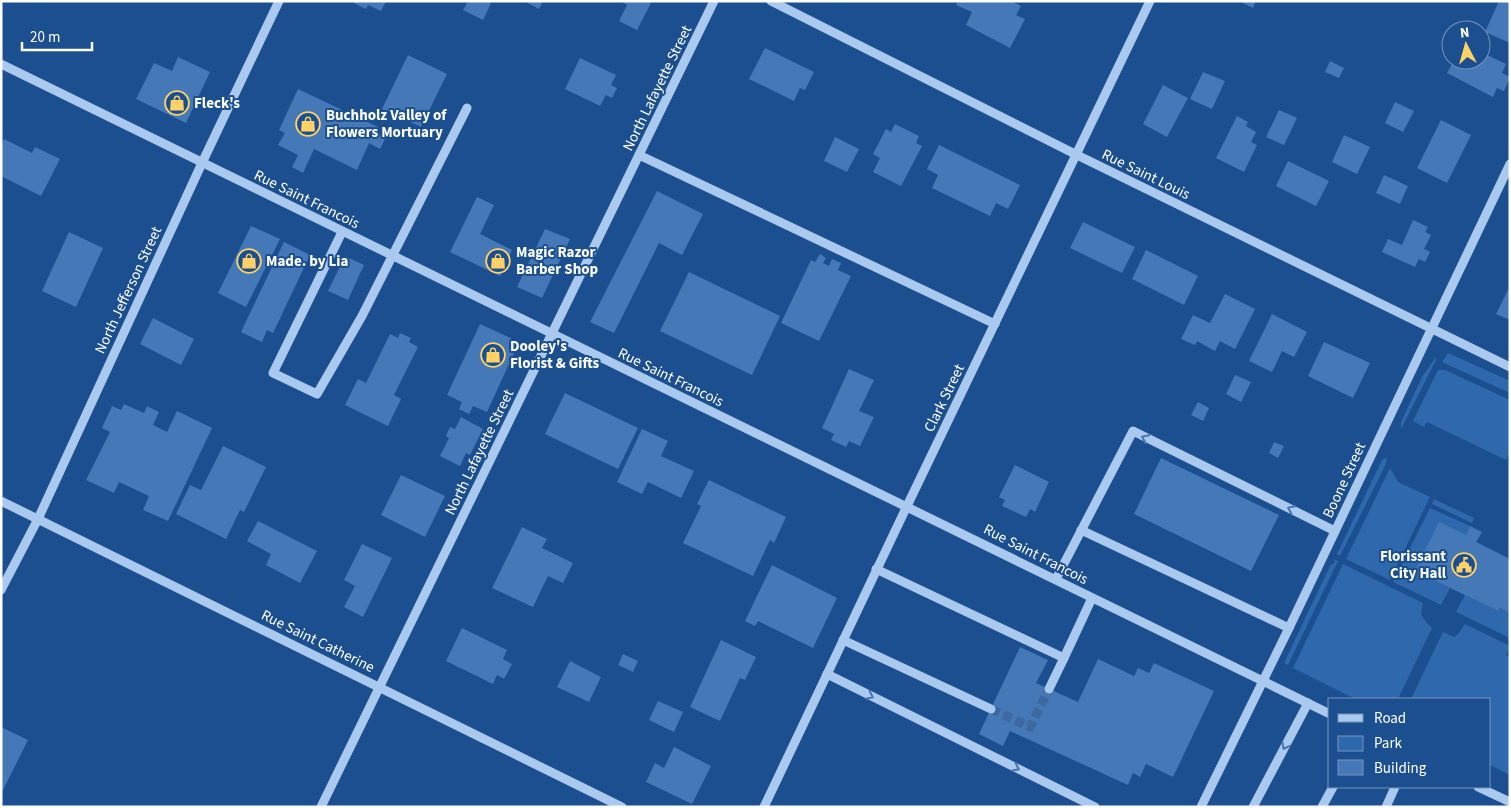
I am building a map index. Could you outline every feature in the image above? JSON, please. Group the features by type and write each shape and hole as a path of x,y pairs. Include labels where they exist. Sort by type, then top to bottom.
{"street":[{"name":"North Jefferson Street","path":"1,590 38,519 279,1"},
{"name":"North Lafayette Street","path":"321,807 714,1"},
{"name":"Rue Saint Louis","path":"771,1 1077,155 1510,367"},
{"name":"Clark Street","path":"764,807 876,569 1150,1"},
{"name":"Rue Saint Francois","path":"1,64 392,257 907,506 1328,713"},
{"path":"342,232 273,373 318,394 362,316 467,108"},
{"path":"639,155 995,324"},
{"name":"Boone Street","path":"1201,807 1289,628 1510,164"},
{"path":"1056,579 1132,432 1335,531"},
{"name":"Rue Saint Catherine","path":"1,501 622,807"},
{"path":"1081,530 1289,628"},
{"path":"876,569 1064,658"},
{"path":"1049,689 1092,598"},
{"path":"842,640 991,709"},
{"path":"827,674 1095,807"},
{"path":"1253,807 1308,703"},
{"path":"1322,807 1332,788"},
{"path":"1386,807 1396,788"},
{"path":"1480,788 1510,802"}],"green space":[{"path":"1448,353 1510,381 1510,393 1442,362"},
{"path":"1436,357 1401,429 1401,422 1422,377"},
{"path":"1438,370 1445,370 1510,400 1510,452 1506,460 1427,422 1424,427 1413,421"},
{"path":"1387,457 1386,464 1340,556 1337,554 1382,460"},
{"path":"1390,468 1398,482 1430,497 1390,580 1346,559"},
{"path":"1434,499 1474,518 1472,523 1432,504"},
{"path":"1430,508 1470,526 1466,535 1416,571 1450,588 1441,605 1393,582"},
{"path":"1333,559 1338,561 1288,665 1284,663 1330,566 1335,562"},
{"path":"1343,564 1423,603 1421,614 1432,628 1398,698 1353,698 1293,668"},
{"path":"1465,595 1498,611 1500,608 1510,613 1510,638 1456,612"},
{"path":"1465,624 1510,646 1506,655 1510,657 1510,775 1491,766 1491,698 1411,698 1443,632 1454,637"}],"building":[{"path":"350,1 386,1 381,11 368,5 366,9"},
{"path":"468,1 492,1 483,20 463,10"},
{"path":"524,1 543,1 539,9"},
{"path":"621,1 652,1 637,30 619,21 627,5"},
{"path":"958,1 1011,1 1021,6 1016,15 1025,19 1010,48 966,25 972,12 956,5"},
{"path":"1239,1 1256,1 1253,8"},
{"path":"1499,1 1510,1 1510,43 1491,35 1490,20"},
{"path":"765,48 814,72 805,90 800,88 794,101 749,79"},
{"path":"408,55 447,74 421,127 382,109"},
{"path":"178,57 210,72 186,123 136,99 154,63 172,71"},
{"path":"1491,57 1506,64 1502,73 1510,77 1504,91 1497,88 1493,97 1447,73 1449,70 1491,70"},
{"path":"580,58 616,75 611,85 617,88 612,98 606,95 600,106 565,89"},
{"path":"1330,61 1344,68 1339,78 1325,72"},
{"path":"1203,72 1225,81 1212,109 1190,99"},
{"path":"1163,85 1188,98 1167,137 1143,124"},
{"path":"298,89 378,127 376,132 386,137 380,149 369,143 357,170 314,149 303,173 292,167 298,155 278,145 285,133 279,130"},
{"path":"1395,102 1414,111 1403,132 1385,123"},
{"path":"1279,110 1297,118 1284,145 1266,137"},
{"path":"1237,116 1248,122 1246,126 1256,132 1251,142 1257,145 1244,172 1216,158"},
{"path":"1441,120 1471,135 1447,183 1417,168"},
{"path":"895,124 919,136 916,143 922,146 901,186 873,172 880,158 873,154 886,129 891,132"},
{"path":"1344,135 1370,147 1357,174 1332,162"},
{"path":"835,137 859,149 847,172 824,161"},
{"path":"4,139 32,153 35,147 60,159 41,196 1,176 1,145"},
{"path":"939,145 1020,185 1008,209 996,203 990,216 932,188 938,175 927,169"},
{"path":"1288,161 1329,181 1316,206 1276,186"},
{"path":"1384,175 1408,186 1400,204 1376,193"},
{"path":"657,191 703,214 682,255 659,243 614,333 590,322"},
{"path":"477,197 494,205 480,234 512,250 500,276 450,252"},
{"path":"1413,220 1428,227 1425,232 1431,235 1424,249 1430,252 1425,262 1419,259 1415,267 1382,252 1388,239 1402,245"},
{"path":"1083,222 1135,247 1122,273 1070,248"},
{"path":"251,226 280,239 246,307 218,293"},
{"path":"545,229 570,239 542,298 517,287"},
{"path":"69,232 103,248 76,307 42,291"},
{"path":"284,242 310,255 273,333 267,330 262,342 241,332"},
{"path":"1146,250 1198,276 1184,305 1132,279"},
{"path":"820,254 826,258 823,263 829,266 832,259 841,263 838,270 851,276 819,341 781,323 811,260 815,262"},
{"path":"345,256 364,265 348,300 328,291"},
{"path":"689,272 780,316 752,375 660,331"},
{"path":"1510,286 1510,320 1496,314"},
{"path":"1225,294 1255,309 1235,349 1220,341 1215,351 1197,341 1195,345 1181,339 1193,315 1210,323"},
{"path":"1272,314 1307,332 1294,357 1282,351 1272,372 1249,361"},
{"path":"153,318 194,339 181,365 140,344"},
{"path":"480,324 519,342 487,412 473,406 469,414 459,409 462,402 447,395"},
{"path":"400,333 411,338 409,342 418,347 394,395 401,399 388,426 345,405 358,379 366,383 390,334 398,338"},
{"path":"1324,342 1370,363 1353,398 1308,376"},
{"path":"849,369 874,380 859,411 874,417 860,446 849,441 846,447 831,440 834,434 822,428"},
{"path":"1235,375 1251,382 1241,402 1226,394"},
{"path":"565,393 638,428 618,469 545,434"},
{"path":"1198,402 1209,408 1203,421 1191,415"},
{"path":"124,404 144,413 147,406 159,412 153,425 167,432 177,411 212,428 168,521 143,510 149,496 119,482 114,493 86,480 110,432 102,428 112,406 121,410"},
{"path":"461,417 483,429 470,455 466,453 460,466 440,456 449,438 446,436 450,427 455,429"},
{"path":"642,429 668,441 661,456 694,471 681,498 648,482 642,494 617,482"},
{"path":"1274,442 1284,446 1278,458 1269,453"},
{"path":"223,446 266,467 244,512 240,510 226,539 176,514 190,485 201,490"},
{"path":"1161,458 1279,515 1251,571 1134,514"},
{"path":"1015,465 1049,482 1035,512 1030,509 1026,517 1002,506 1005,500 999,497"},
{"path":"401,475 445,496 425,537 381,515"},
{"path":"709,480 786,517 774,543 770,540 753,576 683,543 701,506 697,504"},
{"path":"258,521 317,551 300,583 266,565 271,554 247,541"},
{"name":"Florissant City Hall","path":"1439,522 1466,535 1470,526 1482,532 1476,542 1510,559 1510,613 1500,608 1498,611 1415,571"},
{"path":"522,527 547,539 542,548 573,563 563,583 548,576 533,607 492,588"},
{"path":"362,544 392,558 363,617 344,607 355,586 344,580"},
{"path":"772,565 837,598 813,648 758,621 755,626 745,621"},
{"path":"462,628 507,650 503,659 512,664 504,679 497,675 493,684 446,661"},
{"path":"721,640 756,657 745,680 740,678 720,721 690,707"},
{"path":"1020,647 1048,660 1036,683 1078,702 1098,659 1134,676 1138,668 1149,673 1154,663 1214,691 1173,777 1146,764 1140,777 1133,773 1128,785 1010,731 1003,746 979,734"},
{"path":"623,654 638,661 633,672 618,665"},
{"path":"570,661 601,677 589,702 557,687"},
{"path":"658,701 683,712 674,732 649,720"},
{"path":"1,727 28,740 1,794"},
{"path":"674,747 711,766 692,804 646,782 655,763 664,768"}],"tunnel":[{"path":"991,709 1030,727 1049,689"}],"place":[{"name":"Fleck's","path":"177,103"},
{"name":"Buchholz Valley of Flowers Mortuary","path":"308,124"},
{"name":"Made. by Lia","path":"249,261"},
{"name":"Magic Razor Barber Shop","path":"498,261"},
{"name":"Dooley's Florist & Gifts","path":"493,355"},
{"name":"Florissant City Hall","path":"1464,565"}]}
